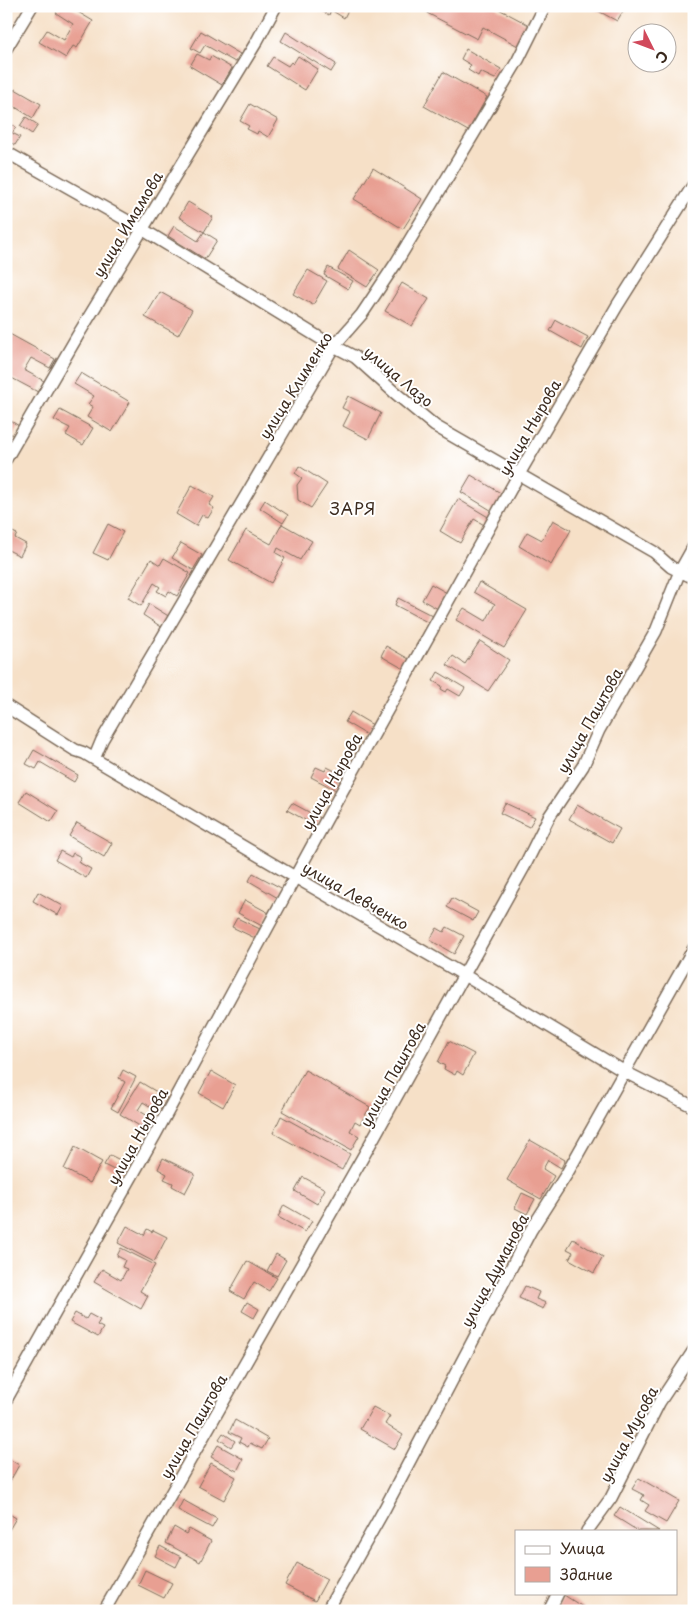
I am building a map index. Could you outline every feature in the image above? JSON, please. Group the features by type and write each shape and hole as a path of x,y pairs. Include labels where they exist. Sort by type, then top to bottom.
{"street":[{"path":"6,49 32,6"},
{"name":"улица Имамова","path":"6,459 78,335 257,41 276,6"},
{"name":"улица Клименко","path":"94,760 112,723 334,346 362,314 396,263 513,68 545,6"},
{"name":"улица Лазо","path":"6,152 142,229 355,357 435,426 654,552 671,567 694,578"},
{"name":"улица Нырова","path":"6,1400 155,1135 519,474 617,306 694,184"},
{"name":"улица Паштова","path":"104,1611 344,1189 525,864 549,817 584,766 599,730 656,632 680,572 694,546"},
{"name":"улица Левченко","path":"6,706 75,750 84,753 295,878 464,974 625,1072 694,1107"},
{"name":"улица Думанова","path":"327,1611 385,1508 531,1230 566,1175 694,948"},
{"name":"улица Мусова","path":"588,1530 611,1498 659,1403 694,1350"},
{"path":"549,1611 558,1594"}],"building":[{"path":"61,6 68,6 93,21 77,48 73,46 66,58 39,42 47,30 64,40 73,24 56,13"},
{"path":"313,6 350,6 344,18 331,10 329,15"},
{"path":"431,6 493,6 529,25 518,46 483,27 477,39 427,13"},
{"path":"589,6 613,6 623,11 617,21"},
{"path":"201,31 240,54 235,62 205,45 200,53 191,48"},
{"path":"286,32 336,64 331,72 281,41"},
{"path":"466,49 501,69 495,79 480,72 478,76 468,70 471,65 461,59"},
{"path":"197,54 209,60 211,56 232,68 222,85 190,66"},
{"path":"298,56 318,69 305,90 267,66 273,57 288,66 291,62 293,64"},
{"path":"443,72 487,97 468,131 424,106"},
{"path":"15,89 41,104 33,118 7,102"},
{"path":"250,104 278,120 268,137 258,131 257,134 247,129 249,126 240,121"},
{"path":"26,117 38,125 32,134 20,126"},
{"path":"6,121 16,127 12,133 20,137 15,145 6,140"},
{"path":"373,168 422,199 403,229 354,199"},
{"path":"188,202 213,217 204,232 179,217"},
{"path":"174,226 198,241 204,232 217,240 205,259 168,236"},
{"path":"349,250 379,270 367,287 338,269"},
{"path":"328,267 353,281 348,289 324,275"},
{"path":"308,270 327,281 313,305 293,294"},
{"path":"402,283 429,299 412,326 385,311"},
{"path":"160,292 192,310 178,335 145,317"},
{"path":"556,320 588,337 582,349 550,331"},
{"path":"6,332 55,359 50,368 31,358 24,370 44,381 38,392 6,375"},
{"path":"81,373 130,402 112,432 87,417 93,407 88,404 94,396 74,384"},
{"path":"348,396 381,413 368,439 343,426 350,412 342,408"},
{"path":"60,410 93,428 83,445 66,435 70,428 54,420"},
{"path":"6,418 19,426 13,435 6,431"},
{"path":"299,466 327,484 311,508 298,500 297,485 302,478 295,473"},
{"path":"471,475 504,495 494,512 461,492"},
{"path":"192,485 214,497 209,505 214,508 208,518 202,515 196,526 176,514"},
{"path":"458,499 490,518 486,526 474,519 460,543 440,531"},
{"path":"265,500 288,515 283,523 260,508"},
{"path":"553,520 571,530 551,565 519,546 527,532 542,540"},
{"path":"108,524 123,532 108,560 93,553"},
{"path":"282,524 312,541 300,560 278,548 276,553 285,558 271,583 229,560 246,530 271,544"},
{"path":"6,529 17,534 15,538 26,544 20,556 6,549"},
{"path":"181,543 202,555 193,570 172,558"},
{"path":"164,558 190,573 177,596 169,591 166,596 157,591 160,587 154,583 141,606 128,598 151,559 160,565"},
{"path":"479,582 527,610 504,648 456,620 464,608 486,621 495,604 474,592"},
{"path":"431,584 447,593 438,609 422,600"},
{"path":"398,598 433,616 429,623 395,605"},
{"path":"149,604 170,617 163,628 143,615"},
{"path":"480,641 509,660 488,691 447,665 453,656 465,664"},
{"path":"386,646 409,659 404,669 381,656"},
{"path":"438,672 465,688 460,696 448,689 446,692 441,689 442,686 433,681"},
{"path":"351,712 373,725 367,735 345,722"},
{"path":"34,750 78,775 74,782 40,762 36,769 26,764"},
{"path":"316,767 325,771 327,767 341,774 336,790 311,777"},
{"path":"26,791 58,811 51,822 19,802"},
{"path":"292,803 320,818 316,826 287,810"},
{"path":"505,803 535,817 529,827 500,813"},
{"path":"577,805 620,829 612,843 569,819"},
{"path":"77,823 112,843 104,857 69,836"},
{"path":"60,851 71,857 73,853 81,857 78,862 91,869 86,878 55,860"},
{"path":"253,873 283,889 278,898 249,881"},
{"path":"38,892 63,906 58,915 33,901"},
{"path":"452,898 478,912 473,921 447,907"},
{"path":"245,900 269,913 262,926 238,913"},
{"path":"237,918 260,929 255,938 232,927"},
{"path":"447,927 464,936 454,954 430,940 437,928 444,932"},
{"path":"449,1041 474,1054 463,1075 457,1071 455,1075 444,1069 445,1066 438,1062"},
{"path":"123,1070 136,1077 118,1112 111,1108 125,1082 119,1078"},
{"path":"305,1070 370,1107 360,1124 355,1121 350,1131 359,1136 351,1150 282,1111"},
{"path":"211,1071 235,1085 223,1107 199,1093"},
{"path":"140,1082 167,1098 159,1112 143,1102 138,1110 153,1119 146,1130 120,1114"},
{"path":"281,1116 350,1154 342,1170 273,1133"},
{"path":"530,1140 565,1160 561,1168 548,1160 543,1169 554,1176 541,1199 507,1180"},
{"path":"75,1147 102,1162 90,1183 64,1169"},
{"path":"110,1155 126,1163 120,1173 104,1165"},
{"path":"163,1158 195,1174 185,1193 172,1186 173,1183 164,1179 167,1174 158,1169"},
{"path":"303,1177 325,1189 317,1204 295,1191"},
{"path":"522,1193 535,1199 527,1214 515,1208"},
{"path":"284,1205 312,1221 305,1232 278,1217"},
{"path":"127,1226 144,1235 147,1229 167,1237 154,1262 118,1243"},
{"path":"573,1239 603,1257 594,1273 569,1259 573,1252 567,1249"},
{"path":"121,1248 155,1265 140,1291 148,1296 141,1309 94,1282 102,1269 121,1280 127,1269 122,1267 125,1260 117,1256"},
{"path":"276,1254 286,1260 277,1276 267,1271"},
{"path":"247,1261 277,1278 269,1291 254,1282 244,1299 230,1291"},
{"path":"525,1286 539,1292 536,1299 546,1303 543,1309 519,1298"},
{"path":"247,1302 259,1309 254,1318 242,1311"},
{"path":"75,1313 86,1319 89,1314 100,1320 97,1325 103,1328 98,1337 70,1322"},
{"path":"373,1407 390,1416 385,1424 403,1435 395,1449 360,1429"},
{"path":"235,1420 268,1439 262,1449 250,1443 248,1447 239,1442 241,1438 229,1432"},
{"path":"223,1433 235,1441 231,1447 219,1439"},
{"path":"218,1445 243,1459 237,1471 211,1457"},
{"path":"6,1457 19,1465 9,1483 6,1482"},
{"path":"211,1463 236,1477 224,1500 198,1486"},
{"path":"639,1478 679,1501 666,1523 645,1511 649,1505 641,1500 644,1495 632,1489"},
{"path":"183,1500 217,1519 212,1528 178,1510"},
{"path":"620,1507 657,1530 636,1530 614,1516"},
{"path":"6,1512 16,1518 6,1535"},
{"path":"174,1527 186,1534 189,1529 211,1541 200,1562 166,1543"},
{"path":"160,1546 181,1557 176,1567 155,1556"},
{"path":"297,1563 327,1579 315,1601 285,1585"},
{"path":"145,1570 172,1583 164,1598 138,1585"},
{"path":"564,1595 589,1611 554,1611"}],"district":[{"name":"ЗАРЯ","path":"353,508"}]}
